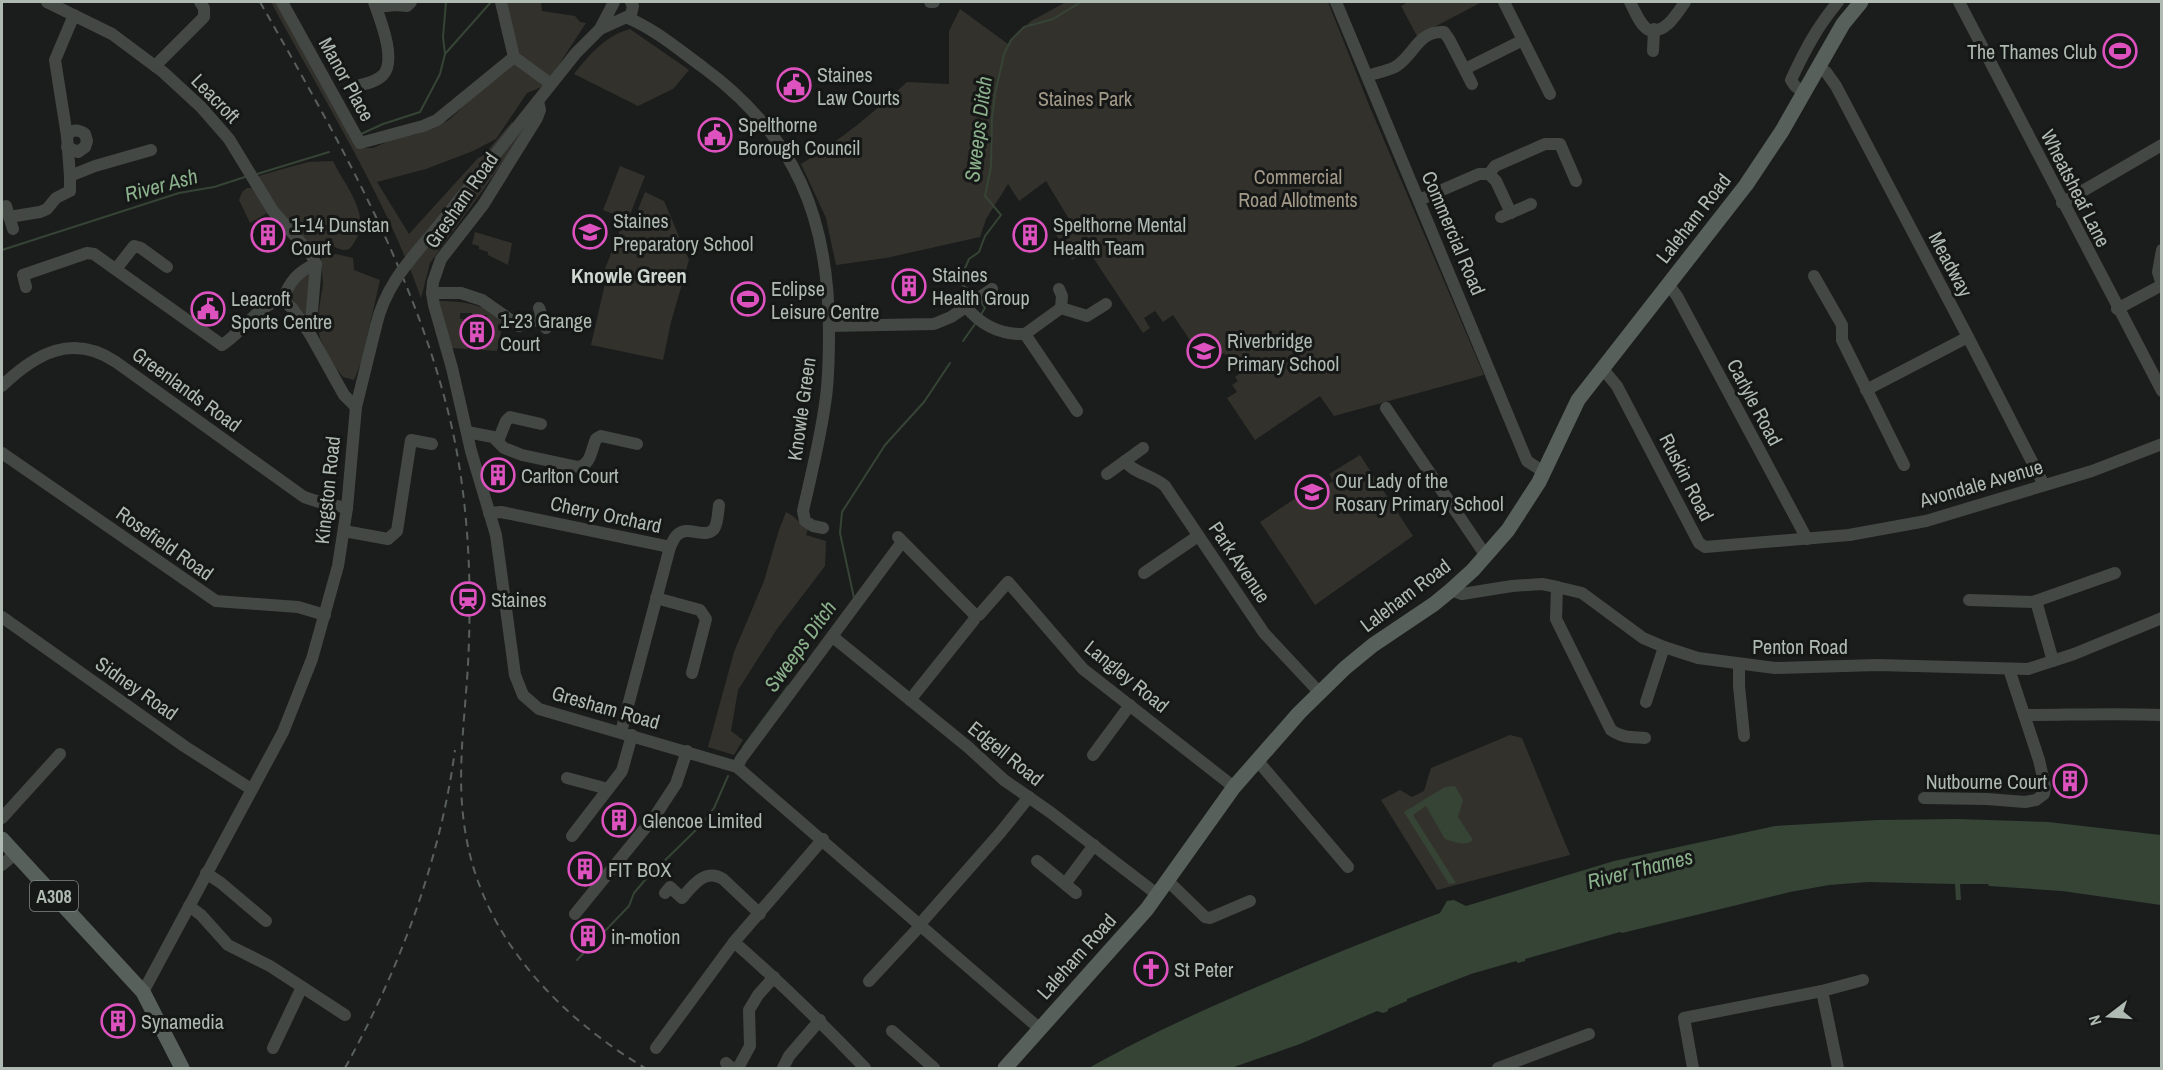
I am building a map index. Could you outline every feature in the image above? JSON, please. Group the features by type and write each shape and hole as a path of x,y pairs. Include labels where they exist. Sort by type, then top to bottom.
{"main road":[{"name":"Laleham Road","path":"1005,1068 1158,895 1234,787 1257,760 1320,693 1373,645 1434,604 1450,590 1486,556 1523,510 1578,400 1746,185 1771,148 1843,24 1861,2"},
{"name":"A308","path":"2,839 143,992 182,1068"}],"street":[{"name":"Leacroft","path":"47,2 112,34 155,66 201,107 229,139 273,211 310,253 316,264"},
{"path":"155,66 204,17 204,8 200,2"},
{"name":"Manor Place","path":"282,2 360,143 437,120 514,57"},
{"path":"356,86 380,78 388,64 386,39 375,4 407,6 411,2"},
{"path":"501,2 514,57 551,84"},
{"name":"Commercial Road","path":"1336,2 1527,461 1544,472"},
{"path":"1498,2 1523,40 1550,94"},
{"path":"1630,2 1643,25 1649,30 1665,26 1672,21 1685,2"},
{"path":"1803,92 1791,80 1819,24 1838,2"},
{"name":"Wheatsheaf Lane","path":"1959,2 2117,309 2162,391"},
{"name":"Knowle Green","path":"612,5 629,9 648,28 738,96 763,123 789,161 805,193 820,233 829,299 829,326 825,403 803,511 807,522 823,528"},
{"name":"Kingston Road","path":"600,29 612,5"},
{"name":"Kingston Road","path":"143,992 283,732 297,700 325,615 344,531 356,407 387,292 402,270 576,53 600,29 629,9"},
{"path":"9,217 40,212 47,209 56,198 70,191 67,142 55,60 74,15"},
{"path":"1653,51 1654,30"},
{"path":"1367,76 1395,67 1416,43 1428,35 1444,32 1472,84"},
{"path":"1465,69 1523,40"},
{"name":"Meadway","path":"1818,67 1826,72 1836,87 2044,485"},
{"name":"Gresham Road","path":"538,101 540,110 537,118 502,178 441,259 433,282 432,293 496,536 501,560 512,662 523,695 539,709 737,767 1040,1029"},
{"path":"1489,174 1496,166 1549,143 1560,144 1577,167 1576,181"},
{"path":"2062,203 2162,145"},
{"path":"70,176 94,165 151,150"},
{"path":"1419,201 1479,174 1489,174 1496,181 1506,215 1531,204"},
{"path":"116,269 134,246 141,248 167,267"},
{"path":"2117,309 2162,285 2158,272 2162,250"},
{"path":"26,288 23,275 87,253 94,254 222,345 276,300 283,300 292,308 310,334 344,395 356,407"},
{"path":"283,300 292,279 304,268 316,264 310,334"},
{"path":"1814,276 1842,325 1842,340 1904,465"},
{"name":"Carlyle Road","path":"1668,284 1677,296 1807,539"},
{"path":"829,326 934,324 974,316 1002,331 1025,334 1061,308 1062,296 1059,289"},
{"path":"432,293 461,293 482,300 519,326 542,318"},
{"path":"974,316 985,294"},
{"path":"1061,308 1087,316 1106,304"},
{"path":"1025,334 1077,411"},
{"path":"1866,390 1968,337"},
{"name":"Greenlands Road","path":"2,386 20,369 37,358 65,348 93,349 116,362 304,496 347,508"},
{"name":"Ruskin Road","path":"1602,368 1617,386 1699,543 1705,547 1714,548 1807,539"},
{"path":"336,379 347,386 361,383"},
{"path":"1386,408 1486,556"},
{"path":"498,441 510,417 541,424"},
{"path":"467,432 493,437 504,448 522,455 578,467 588,462 596,439 601,436 637,444"},
{"path":"344,531 388,539 394,536 397,531 411,440 432,444"},
{"name":"Avondale Avenue","path":"1807,539 1849,535 1926,521 2092,471 2162,444"},
{"path":"1107,474 1143,448"},
{"name":"Rosefield Road","path":"2,453 216,601 298,607 325,615"},
{"name":"Park Avenue","path":"1125,461 1129,467 1157,478 1165,486 1264,633 1320,693"},
{"path":"670,547 681,532 686,530 705,533 713,531 719,505"},
{"name":"Cherry Orchard","path":"489,513 501,512 670,547 656,598 626,734 622,771 572,836"},
{"path":"1144,573 1198,536"},
{"path":"737,767 833,637 900,539 975,615 974,620 910,700"},
{"path":"1975,596 2036,601 2108,572"},
{"name":"Langley Road","path":"975,615 979,615 1008,582 1083,669 1234,787"},
{"name":"Penton Road","path":"1450,590 1462,594 1512,586 1542,584 1557,587 1582,593 1643,638 1664,647 1698,658 1775,668 1877,665 2028,669 2162,618"},
{"path":"1557,587 1556,619 1611,730 1618,735 1645,738"},
{"path":"656,598 700,610 706,619 692,673"},
{"path":"2036,601 2053,661"},
{"name":"Sidney Road","path":"2,617 184,746 251,789"},
{"name":"Edgell Road","path":"833,637 968,747 1004,780 1158,895"},
{"path":"1646,702 1664,647"},
{"path":"1739,664 1738,686 1744,736"},
{"path":"1924,798 2025,802 2036,800 2044,794 2045,786 2039,760 2009,669"},
{"path":"1093,755 1130,705"},
{"path":"2024,715 2087,716 2123,713 2162,715"},
{"path":"575,914 655,816 676,784 687,751"},
{"path":"2,818 60,754"},
{"path":"1257,760 1348,867"},
{"path":"567,778 608,789"},
{"path":"869,981 1029,797"},
{"path":"656,1048 734,942 823,839"},
{"path":"1065,884 1094,845"},
{"path":"2,865 15,854"},
{"path":"1037,861 1076,892"},
{"path":"206,873 266,921"},
{"path":"665,893 670,887 682,898 699,879 716,876 723,879 759,914"},
{"path":"1168,881 1204,917 1210,918 1250,901"},
{"path":"189,906 214,928 228,945 270,966 345,1015"},
{"path":"183,918 214,928"},
{"path":"734,942 819,1020 865,1068"},
{"path":"738,1068 750,1046 749,1010 758,994 774,977"},
{"path":"1693,1068 1684,1018 1822,991 1863,980"},
{"path":"273,1048 303,987"},
{"path":"1822,991 1838,1068"},
{"path":"783,1068 796,1047 819,1020"},
{"path":"892,1031 934,1068"},
{"path":"1498,1068 1524,1064 1589,1034"}],"green space":[{"path":"271,2 277,2 362,148 373,148 391,140 417,134 449,120 515,60 544,86 527,93 496,139 473,151 426,169 377,182 409,234 512,122 525,132 430,263 421,298 406,259 371,184"},
{"path":"506,2 541,3 542,11 575,16 580,22 586,23 550,78 520,55 512,42"},
{"path":"1066,2 1328,2 1369,105 1484,375 1334,416 1320,396 1255,440 1227,398 1237,392 1232,385 1238,381 1235,377 1239,374 1224,353 1220,355 1218,352 1208,359 1199,347 1196,349 1173,315 1163,322 1155,311 1144,318 1150,328 1143,333 1088,250 1072,260 1053,230 1069,219 1046,181 1019,201 1008,184 986,219 980,237 886,258 836,265 826,218 801,164 856,126 907,82 949,84 949,31 960,9 1008,44 1031,21"},
{"path":"1408,2 1480,3 1417,36 1401,6"},
{"path":"630,29 689,70 673,89 638,106 574,74 606,41"},
{"path":"333,161 354,200 360,220 355,241 347,250 327,245 313,248 283,214 258,176 308,162"},
{"path":"620,166 645,176 628,220 603,210"},
{"path":"247,188 252,188 269,212 250,223 239,200 242,192"},
{"path":"645,192 664,201 689,260 671,322 663,360 591,345 607,275 603,274 622,225 633,222"},
{"path":"475,232 512,243 508,265 472,244"},
{"path":"336,254 353,258 354,270 380,280 362,360 354,380 343,377 331,362 320,338 317,322 323,284 321,257"},
{"path":"312,269 306,321 291,297 292,286"},
{"path":"439,301 474,305 497,317 503,323 497,351 482,350 482,343 489,343 487,315 472,315 472,313 460,313 460,319 463,319 463,325 466,325 466,333 468,333 468,349 451,348"},
{"path":"1360,455 1413,536 1315,605 1260,522 1309,489 1313,495 1333,481 1329,474"},
{"path":"786,512 808,529 806,535 826,541 825,566 777,629 738,690 731,731 743,740 734,755 708,747 734,652 764,581"},
{"path":"1510,735 1522,738 1570,855 1437,890 1381,800 1400,790 1412,797 1424,791 1431,768"}],"water":[{"path":"1455,786 1463,800 1458,817 1473,840 1463,844 1445,839 1426,806 1413,815 1456,883 1449,884 1404,812 1445,787"},
{"name":"River Thames","path":"1957,819 2048,822 2161,835 2161,905 2062,891 1989,886 1988,884 1960,884 1961,900 1956,900 1955,884 1868,882 1829,885 1620,932 1518,963 1516,961 1471,974 1407,999 1383,1013 1377,1011 1300,1044 1231,1068 1089,1068 1147,1037 1231,998 1344,950 1440,913 1447,901 1454,900 1466,906 1614,861 1775,826 1878,820"}],"waterway":[{"name":"River Ash","path":"361,134 420,112 440,74 445,54 443,37 446,2"},
{"name":"River Ash","path":"445,54 491,2"},
{"name":"Sweeps Ditch","path":"974,294 959,282 969,259 979,252 985,236 1001,215 985,196 991,167 995,94 1004,54 1011,40 1024,27 1053,19 1081,2"},
{"name":"River Ash","path":"257,174 329,152"},
{"name":"River Ash","path":"2,250 179,193 214,187 245,177"},
{"name":"Sweeps Ditch","path":"980,301 985,308 980,316"},
{"name":"Sweeps Ditch","path":"963,341 975,324"},
{"name":"Sweeps Ditch","path":"854,598 840,533 842,512 885,445 924,402 950,363"},
{"name":"Sweeps Ditch","path":"743,747 788,686"},
{"name":"Sweeps Ditch","path":"577,960 629,906 634,893 645,880 700,826 714,808 728,776"}],"railway":[{"path":"260,2 318,104 372,208 418,316 437,371 452,428 462,486 468,546 469,635 461,789 465,830 474,868 488,904 506,938 528,969 582,1023 645,1068"},
{"path":"345,1068 383,993 415,914 439,833 455,750"}],"place":[{"name":"The Thames Club","path":"2120,51"},
{"name":"Staines Law Courts","path":"794,85"},
{"name":"Spelthorne Borough Council","path":"715,135"},
{"name":"Staines Preparatory School","path":"590,232"},
{"name":"1-14 Dunstan Court","path":"268,235"},
{"name":"Spelthorne Mental Health Team","path":"1030,235"},
{"name":"Staines Health Group","path":"909,286"},
{"name":"Eclipse Leisure Centre","path":"748,299"},
{"name":"Leacroft Sports Centre","path":"208,309"},
{"name":"1-23 Grange Court","path":"477,332"},
{"name":"Riverbridge Primary School","path":"1204,351"},
{"name":"Carlton Court","path":"498,475"},
{"name":"Our Lady of the Rosary Primary School","path":"1312,492"},
{"name":"Staines","path":"468,599"},
{"name":"Nutbourne Court","path":"2070,781"},
{"name":"Glencoe Limited","path":"619,820"},
{"name":"FIT BOX","path":"585,869"},
{"name":"in-motion","path":"588,936"},
{"name":"St Peter","path":"1151,969"},
{"name":"Synamedia","path":"118,1021"}],"district":[{"name":"Knowle Green","path":"629,275"}],"park label":[{"name":"Staines Park","path":"1085,98"},
{"name":"Commercial Road Allotments","path":"1298,188"}]}
